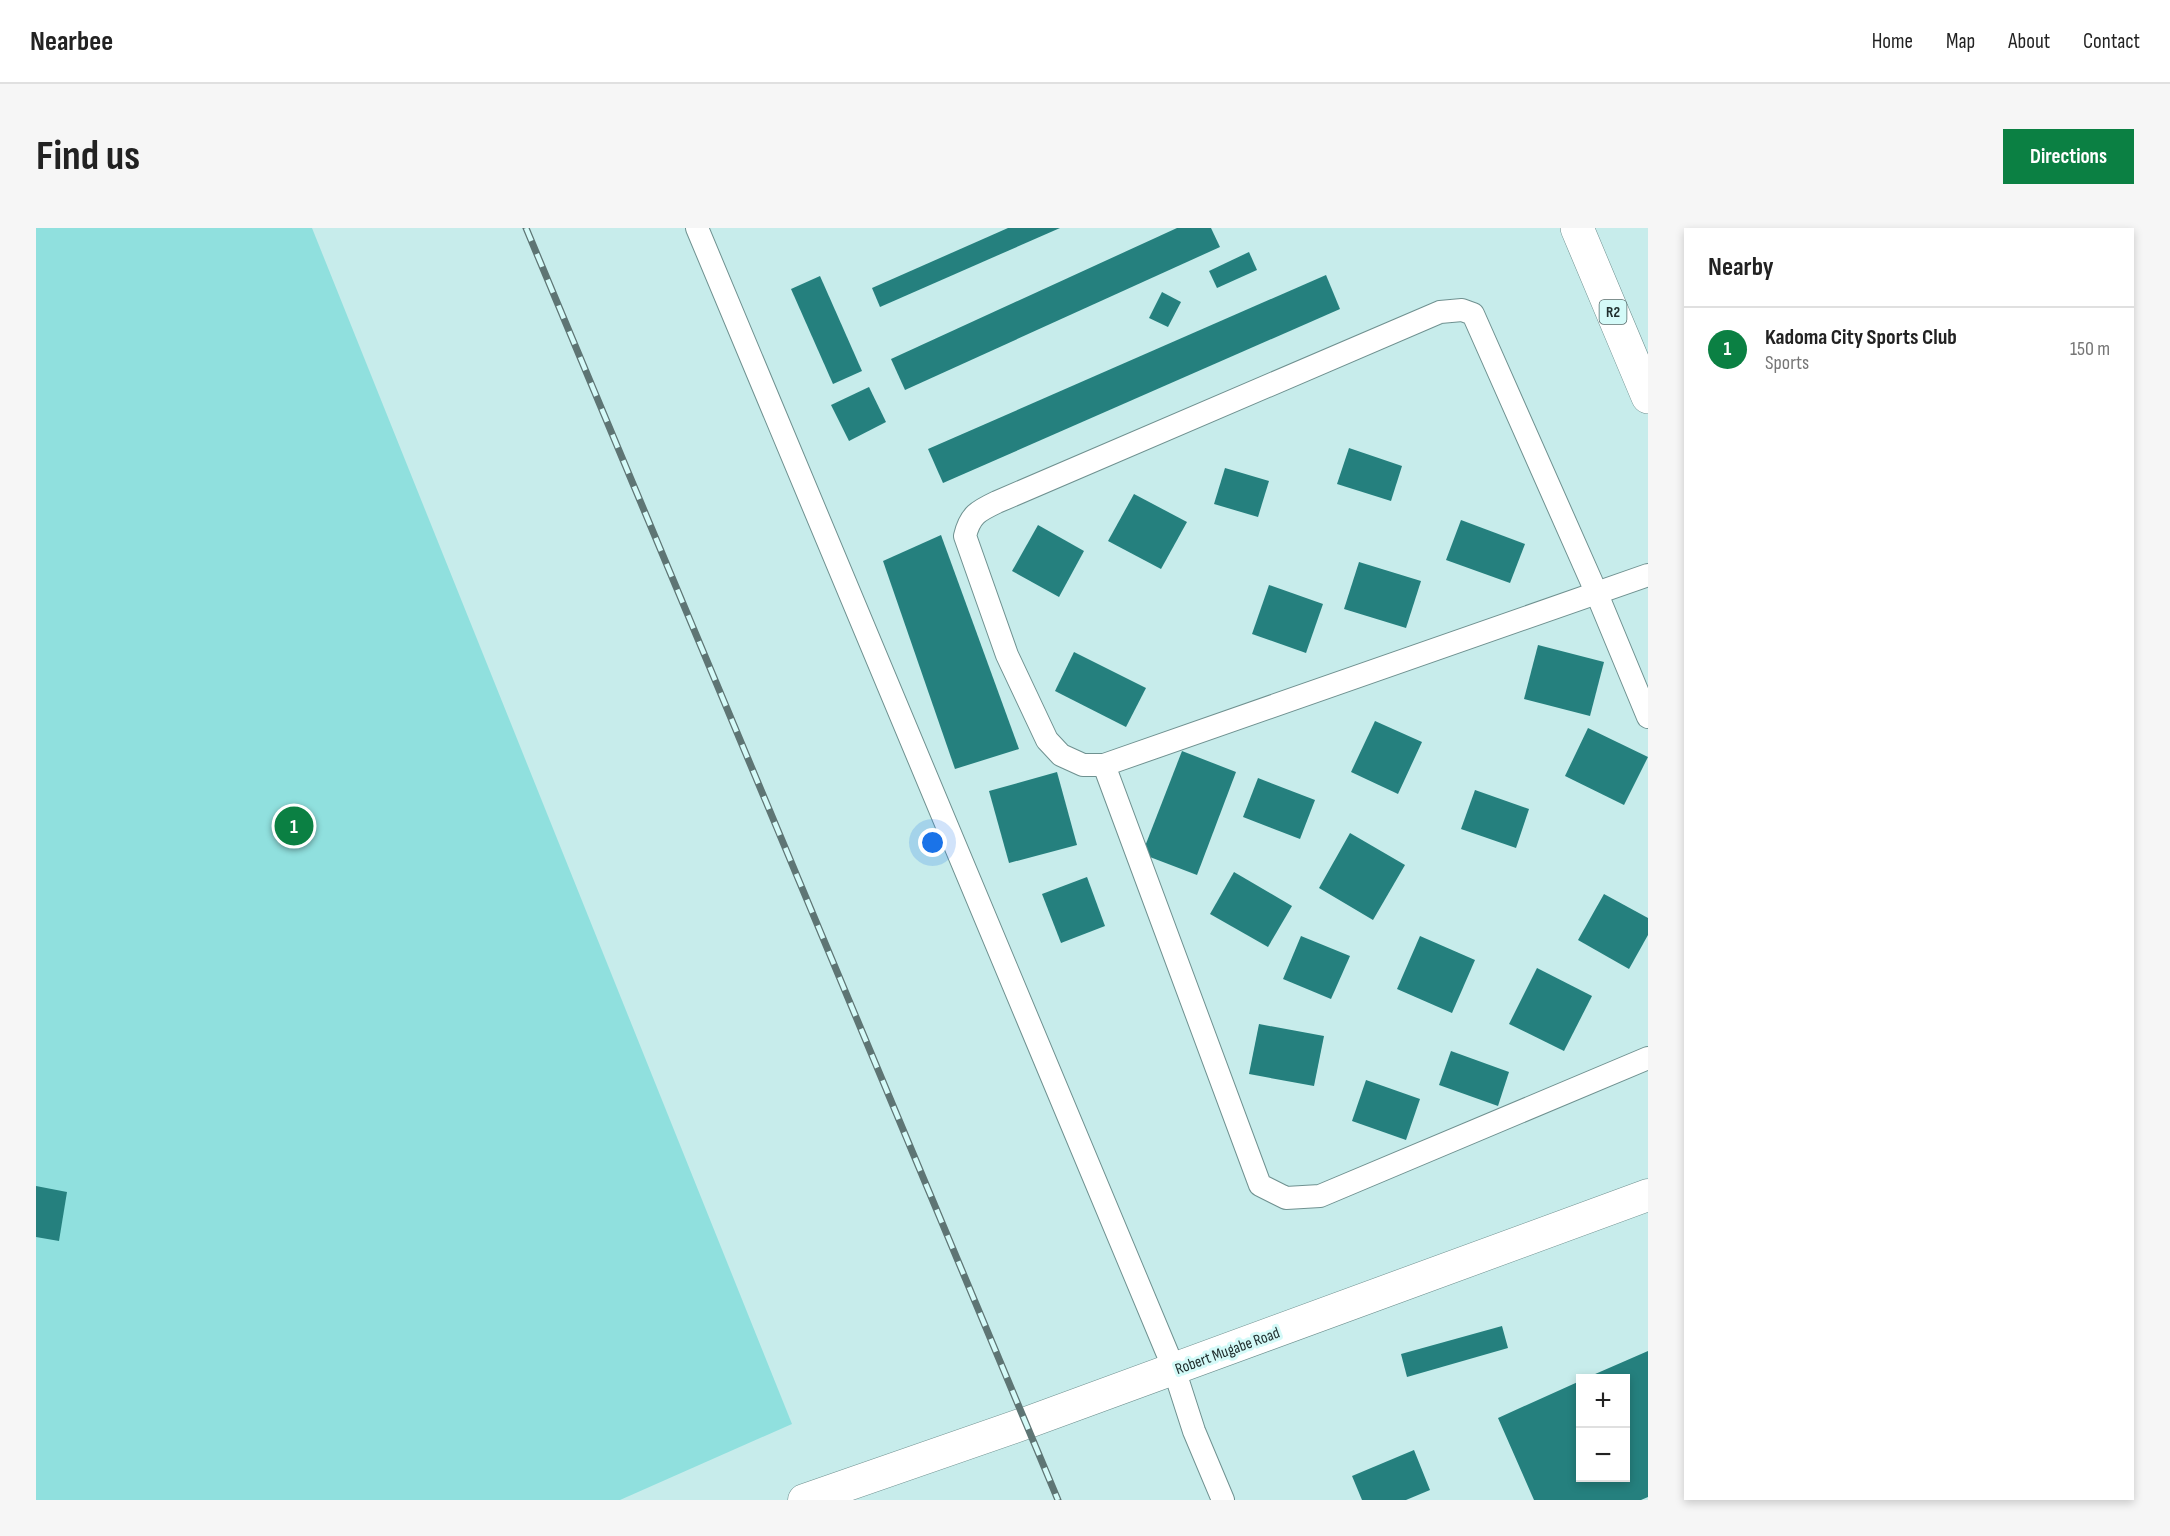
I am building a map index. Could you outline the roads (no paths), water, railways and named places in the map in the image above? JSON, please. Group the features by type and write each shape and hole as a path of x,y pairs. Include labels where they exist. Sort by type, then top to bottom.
{"highway":[{"name":"R2","path":"1577,228 1648,397"}],"street":[{"path":"697,228 1174,1369 1194,1431 1222,1500"},
{"path":"1648,575 1597,594 1104,765 1083,765 1061,755 1047,740 1007,655 965,536 969,521 980,511 997,502 1440,312 1462,310 1473,314 1597,594 1648,717"},
{"path":"1104,765 1260,1185 1286,1198 1320,1196 1648,1058"},
{"name":"Robert Mugabe Road","path":"804,1500 1174,1369 1648,1195"}],"railway":[{"path":"526,228 1058,1500"}],"place":[{"name":"Kadoma City Sports Club","path":"294,826"}]}
